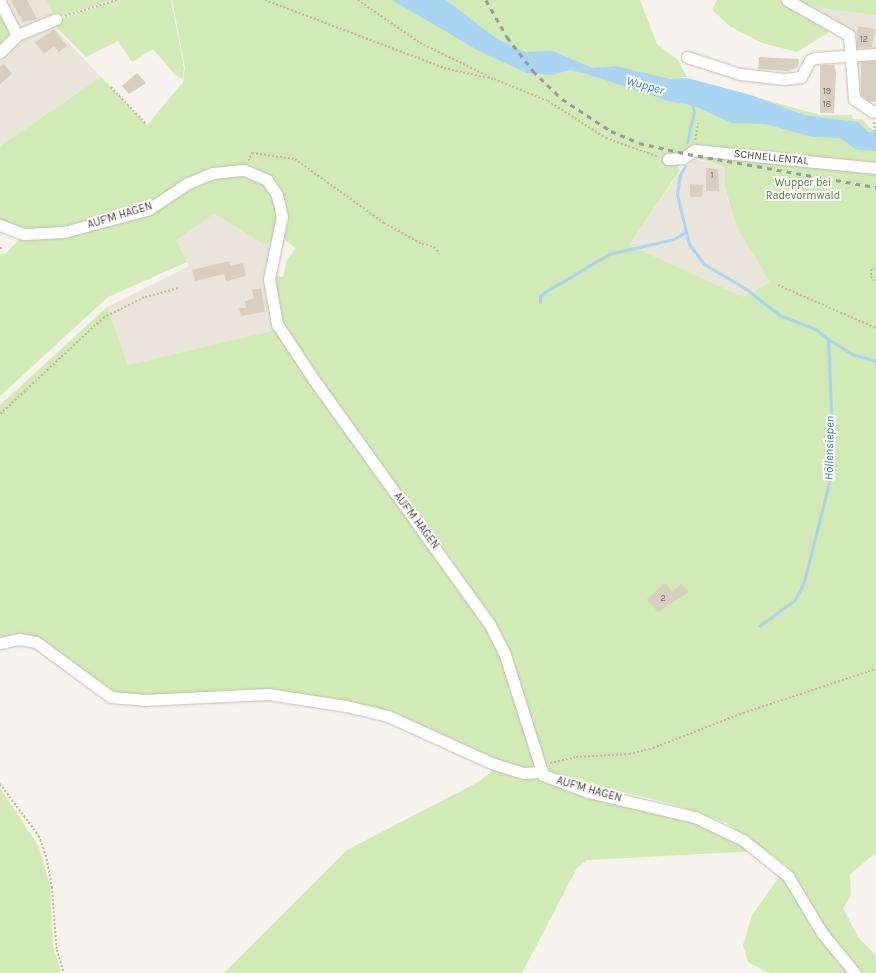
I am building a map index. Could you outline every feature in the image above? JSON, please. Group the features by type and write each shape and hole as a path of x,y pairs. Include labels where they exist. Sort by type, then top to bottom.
{"street":[{"path":"787,0 849,35 852,58 854,100 873,112"},
{"path":"0,2 16,35"},
{"path":"0,52 16,35 56,19"},
{"path":"687,57 740,74 784,79 801,77 810,60 815,58 852,58 876,54"},
{"name":"SCHNELLENTAL","path":"668,159 683,158 695,150 876,168"},
{"name":"AUF'M HAGEN","path":"0,225 24,234 73,230 149,209 199,177 244,170 267,180 280,206 282,225 269,279 277,324 314,380 490,625 507,662 539,769 545,777 588,792 695,817 743,840 788,876 822,933 855,973"},
{"path":"0,643 19,639 36,642 111,697 143,700 268,694 346,706 388,716 492,763 524,774 539,769"}],"path":[{"path":"56,19 117,0"},
{"path":"265,0 444,68 494,79"},
{"path":"358,0 420,43 494,79 548,101 622,145 668,159"},
{"path":"111,87 147,125"},
{"path":"695,143 698,123"},
{"path":"875,128 876,138"},
{"path":"244,170 252,153 295,159 384,223 422,244 434,247 440,254"},
{"path":"876,269 872,269 871,277 876,281"},
{"path":"778,285 876,328"},
{"path":"0,414 103,318 145,297 178,288"},
{"path":"539,769 576,757 629,754 652,748 743,713 876,669"},
{"path":"0,784 39,836 46,855 52,881 57,950 64,973"}],"shaded area":[{"path":"0,0 46,0 56,18 48,21 101,77 0,146"},
{"path":"799,4 876,15 876,54 852,58 850,40"},
{"path":"876,56 876,108 858,100 857,59"},
{"path":"694,159 725,166 725,189 729,203 782,275 744,297 629,245 681,170"},
{"path":"214,214 252,237 277,243 270,264 275,330 128,365 107,307 189,266 176,240"}],"green space":[{"path":"46,0 113,0 56,18"},
{"path":"119,0 171,0 184,68 183,79 175,75 153,49 132,62 118,41 86,57 51,22"},
{"name":"Wupper bei Radevormwald","path":"172,0 640,0 657,44 678,60 687,77 678,78 708,84 820,115 852,115 853,119 862,119 870,128 876,130 876,853 850,874 851,896 843,908 858,937 876,956 876,973 769,973 748,962 743,945 752,915 787,866 727,823 673,804 501,763 494,757 493,761 379,711 341,703 251,693 156,699 120,698 94,684 33,637 0,641 0,405 107,307 128,365 275,330 487,627 502,655 523,728 543,704 528,721 509,654 493,623 288,334 277,305 276,276 283,277 287,260 295,248 283,238 264,244 214,214 176,240 187,262 108,297 0,396 0,254 6,253 23,236 70,234 150,211 183,189 180,185 148,207 63,230 16,229 0,221 0,146 101,77 147,125 183,82 185,68","holes":["691,157 725,166 725,188 737,227 770,282 744,297 629,245 680,170 678,167"]},
{"path":"717,0 876,0 876,15 800,5 837,27 797,52 762,43 731,27 712,10"},
{"path":"0,9 13,31 0,47"},
{"path":"493,765 669,811 759,851 587,860 577,868 522,973 224,973 347,850 480,781 492,771"},
{"path":"0,788 39,847 50,886 53,945 61,973 0,973"}],"water":[{"name":"Wupper","path":"392,0 446,0 497,39 525,52 552,51 593,68 615,66 670,79 687,78 751,95 804,115 858,122 868,132 876,132 876,151 857,150 840,138 813,137 765,124 732,123 692,105 672,102 584,73 570,70 551,75 527,73 479,51"}],"building":[{"path":"10,0 27,0 37,19 23,22"},
{"path":"858,26 875,29 872,47 857,48"},
{"path":"54,29 67,46 59,52 54,46 44,54 35,43"},
{"path":"759,57 799,59 798,67 789,71 758,69"},
{"path":"876,61 876,102 869,101 861,95 861,62"},
{"path":"4,64 12,74 0,84 0,67"},
{"path":"820,65 834,65 836,73 834,113 820,113"},
{"path":"137,73 146,83 129,94 122,86"},
{"path":"706,168 718,169 719,191 706,191"},
{"path":"690,184 703,185 702,197 690,197"},
{"path":"229,261 231,266 243,263 246,276 226,281 224,274 195,281 192,270"},
{"path":"261,288 265,312 241,316 239,308 246,308 245,301 254,299 252,290"},
{"path":"665,583 672,592 681,584 689,592 658,612 647,599"}],"waterway":[{"name":"Höllensiepen","path":"687,142 694,112 692,103"},
{"name":"Höllensiepen","path":"685,166 680,175 677,194 689,244 704,264 748,290"},
{"path":"540,302 540,296 545,292 609,254 674,239 685,232"},
{"name":"Höllensiepen","path":"750,292 779,315 816,329 828,339 832,429 831,475 804,582 795,600 759,626"},
{"path":"828,339 852,354 873,360 876,364"}],"railway":[{"path":"486,0 507,37 533,71 562,99 611,131 639,143 688,154 876,187"}]}
